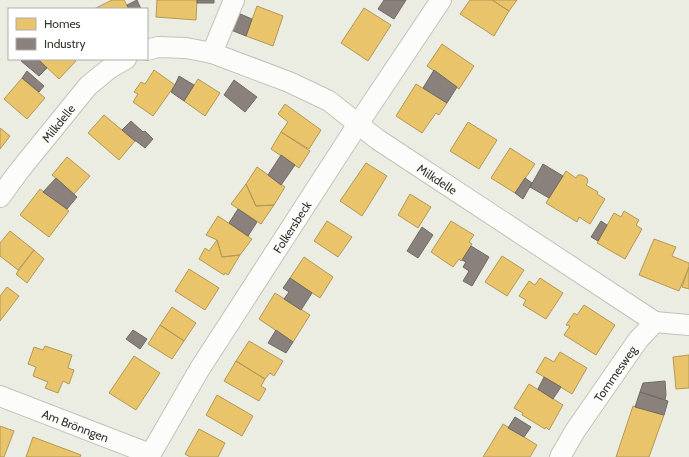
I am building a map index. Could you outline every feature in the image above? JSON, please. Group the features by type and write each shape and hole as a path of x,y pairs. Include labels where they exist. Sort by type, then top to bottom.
{"street":[{"path":"212,53 234,0"},
{"name":"Folkersbeck","path":"150,456 199,370 358,124 441,0"},
{"name":"Milkdelle","path":"148,50 158,47 186,48 212,53 289,82 329,101 384,143 655,322"},
{"name":"Milkdelle","path":"0,197 88,86 110,68 124,60"},
{"path":"655,322 689,325"},
{"name":"Tommesweg","path":"560,457 575,431 638,340 655,322"},
{"name":"Am Brönngen","path":"0,396 150,456"}],"building: Homes":[{"path":"112,0 124,0 128,8 96,8"},
{"path":"157,0 197,0 196,20 156,17"},
{"path":"470,0 492,0 509,11 494,36 460,14"},
{"path":"492,0 517,0 509,11"},
{"path":"257,6 283,16 273,46 246,36"},
{"path":"364,8 391,25 368,61 341,43"},
{"path":"442,44 474,66 459,89 427,66"},
{"path":"39,60 75,60 76,61 59,79"},
{"path":"154,70 175,85 153,116 133,102 138,94 134,92 141,82 145,84"},
{"path":"22,78 45,98 27,119 4,99"},
{"path":"198,79 220,93 205,116 184,101"},
{"path":"416,84 447,103 439,115 436,113 422,133 396,116"},
{"path":"285,104 321,130 309,149 281,132 288,122 278,114"},
{"path":"104,115 135,141 119,160 88,133"},
{"path":"468,122 497,140 479,169 450,151"},
{"path":"0,128 10,136 0,149"},
{"path":"281,132 310,151 299,168 271,149"},
{"path":"510,148 535,164 515,193 491,178"},
{"path":"67,157 90,176 74,194 52,175"},
{"path":"366,163 387,176 362,216 340,201"},
{"path":"257,167 285,187 274,205 256,206 246,184"},
{"path":"566,171 576,178 578,175 582,175 587,178 588,182 586,185 598,192 597,194 605,199 590,224 579,217 577,222 546,203"},
{"path":"246,184 256,206 274,205 261,224 231,204"},
{"path":"40,189 69,211 49,237 20,215"},
{"path":"410,194 431,207 418,228 398,215"},
{"path":"624,211 639,220 636,225 642,229 625,259 597,243 614,213 621,217"},
{"path":"218,216 252,239 240,255 222,257 217,240 206,235"},
{"path":"327,221 352,237 338,257 314,241"},
{"path":"451,221 474,235 469,242 472,244 462,260 461,261 459,259 453,267 431,252"},
{"path":"10,231 34,250 18,270 0,256 0,243"},
{"path":"654,239 676,247 672,256 689,263 689,267 679,291 639,275"},
{"path":"217,240 222,257 240,255 228,275 225,273 224,275 199,259 205,248 209,251"},
{"path":"34,250 44,259 27,283 16,274"},
{"path":"502,256 524,270 507,296 485,282"},
{"path":"304,257 333,277 320,298 290,278"},
{"path":"689,267 689,289 682,287"},
{"path":"189,269 219,288 205,310 175,291"},
{"path":"540,278 563,293 546,319 523,305 526,300 519,296 529,281 535,285"},
{"path":"7,287 19,296 0,321 0,296"},
{"path":"275,293 310,315 293,342 259,319"},
{"path":"584,305 615,325 596,355 564,335 570,326 566,325 574,313 577,315"},
{"path":"172,307 196,323 184,341 160,325"},
{"path":"160,325 184,341 172,359 148,344"},
{"path":"249,341 283,361 274,376 270,373 265,379 236,361"},
{"path":"45,346 72,355 68,368 74,370 69,384 63,381 58,393 45,388 48,382 33,376 36,367 28,364 34,347 43,350"},
{"path":"560,352 587,368 572,394 536,372 545,357 554,362"},
{"path":"689,355 689,388 676,389 673,357"},
{"path":"134,356 160,373 136,410 109,393"},
{"path":"236,361 265,379 261,386 266,389 259,401 224,381"},
{"path":"529,384 563,405 549,430 522,415 523,413 514,408"},
{"path":"217,395 253,416 242,436 206,415"},
{"path":"633,406 664,415 649,457 616,457"},
{"path":"503,424 537,445 530,457 483,457"},
{"path":"0,426 14,431 4,457 0,457"},
{"path":"199,429 225,443 218,457 190,457 185,454"},
{"path":"33,437 81,455 80,457 26,457"}],"building: Industry":[{"path":"137,0 141,8 128,8 127,5"},
{"path":"197,0 214,0 214,3 197,3"},
{"path":"384,0 406,0 394,19 378,9"},
{"path":"238,13 252,19 246,36 231,30"},
{"path":"39,60 47,68 39,76 21,61"},
{"path":"434,70 457,87 447,103 423,88"},
{"path":"27,71 44,86 39,92 22,78"},
{"path":"179,76 194,85 184,101 171,92"},
{"path":"234,80 257,97 245,112 224,95"},
{"path":"131,121 153,139 145,148 122,130"},
{"path":"281,155 295,165 281,185 268,175"},
{"path":"543,164 563,176 549,198 530,187"},
{"path":"56,178 77,197 67,209 43,192"},
{"path":"525,178 532,183 523,199 515,193"},
{"path":"238,209 257,222 248,236 229,223"},
{"path":"601,221 607,225 598,241 591,237"},
{"path":"422,227 433,235 418,258 407,251"},
{"path":"471,246 489,257 472,286 463,281 469,271 463,267 466,262 462,260"},
{"path":"290,278 312,293 301,310 284,299 289,292 283,288"},
{"path":"133,330 147,339 140,349 126,339"},
{"path":"276,330 293,342 286,353 268,343"},
{"path":"544,377 561,387 553,399 538,389"},
{"path":"665,381 665,400 640,392 643,383"},
{"path":"640,392 668,401 664,415 635,407"},
{"path":"515,417 531,427 524,437 508,428"}]}
